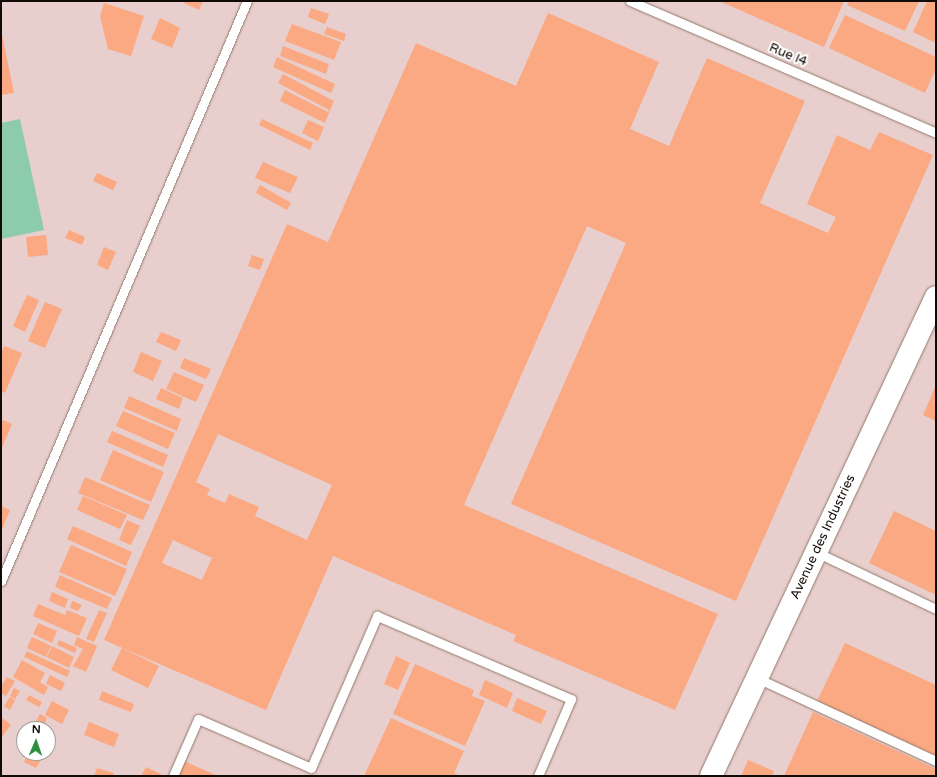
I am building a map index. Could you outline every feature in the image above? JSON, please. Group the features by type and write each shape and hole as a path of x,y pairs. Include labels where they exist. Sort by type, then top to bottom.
{"street":[{"name":"Avenue des Industries","path":"711,776 936,297"}],"lane":[{"path":"1,581 247,1"},
{"name":"Rue I4","path":"630,1 936,133"},
{"path":"816,552 936,610"},
{"path":"174,776 198,719 311,768 377,616 571,699 538,776"},
{"path":"757,678 936,761"}],"shaded area":[{"path":"1,1 936,1 936,776 1,776"}],"green space":[{"path":"20,119 44,230 1,239 1,123"}],"building":[{"path":"185,1 203,1 199,10 184,3"},
{"path":"719,1 844,1 824,47"},
{"path":"849,1 919,1 905,31 847,5"},
{"path":"927,1 936,1 936,43 913,32"},
{"path":"104,3 144,16 131,56 108,49 100,16"},
{"path":"311,8 329,14 325,24 308,17"},
{"path":"548,13 659,62 630,129 669,146 707,58 805,101 760,203 828,233 836,217 807,204 837,135 870,150 879,132 933,155 736,601 511,504 626,243 587,226 464,505 718,614 675,710 513,641 516,635 333,556 266,710 104,640 287,224 328,242 416,43 516,86","holes":["218,434 332,485 307,540 255,516 259,507 229,494 225,503 207,495 210,489 196,482","173,540 212,558 202,580 162,563"]},
{"path":"845,15 936,57 936,69 925,93 829,48"},
{"path":"160,18 180,28 172,48 151,39"},
{"path":"292,24 341,42 334,60 285,41"},
{"path":"327,27 346,34 344,41 324,34"},
{"path":"1,30 14,93 1,95"},
{"path":"283,46 329,64 326,74 280,56"},
{"path":"277,57 335,84 331,93 273,67"},
{"path":"283,74 334,101 325,123 280,101 285,90 328,112 329,110 278,83"},
{"path":"262,119 313,143 310,150 259,125"},
{"path":"308,120 324,127 318,141 302,133"},
{"path":"263,162 298,177 290,193 255,178"},
{"path":"97,173 117,182 113,190 93,181"},
{"path":"260,185 291,203 287,210 256,193"},
{"path":"69,230 85,237 82,245 65,238"},
{"path":"46,235 48,255 28,257 26,237"},
{"path":"104,247 116,252 108,270 97,265"},
{"path":"252,255 264,259 260,270 248,266"},
{"path":"27,295 39,300 25,332 13,326"},
{"path":"45,302 62,309 45,348 28,341"},
{"path":"161,332 181,340 176,351 156,342"},
{"path":"4,346 22,353 5,393 1,391 1,354"},
{"path":"141,352 162,361 153,381 133,372"},
{"path":"184,358 211,369 206,379 180,368"},
{"path":"174,372 204,385 196,402 166,389"},
{"path":"936,385 936,421 923,415"},
{"path":"161,388 183,398 179,409 156,399"},
{"path":"129,396 181,419 177,431 124,408"},
{"path":"123,411 175,433 168,449 116,426"},
{"path":"3,420 12,424 1,450 1,423"},
{"path":"112,431 168,455 163,467 107,442"},
{"path":"113,450 164,472 151,502 100,480"},
{"path":"85,477 150,505 143,520 78,493"},
{"path":"83,496 127,515 120,529 77,510"},
{"path":"1,506 10,510 1,532"},
{"path":"894,511 936,531 936,595 869,563"},
{"path":"127,520 140,526 131,545 119,540"},
{"path":"73,526 132,552 126,566 67,539"},
{"path":"71,545 127,569 115,596 59,572"},
{"path":"60,575 112,598 107,609 55,587"},
{"path":"52,592 68,599 65,608 49,601"},
{"path":"72,601 82,605 78,611 70,608"},
{"path":"38,604 65,615 67,610 87,618 79,636 33,616"},
{"path":"99,610 107,613 94,642 86,639"},
{"path":"38,623 57,631 52,643 33,634"},
{"path":"32,637 51,646 46,657 27,648"},
{"path":"77,637 97,646 86,672 73,666 83,649 74,645"},
{"path":"59,640 77,648 75,653 57,645"},
{"path":"845,643 936,685 936,756 817,701"},
{"path":"52,646 74,657 69,668 47,657"},
{"path":"122,648 159,666 148,688 111,670"},
{"path":"27,651 70,671 67,677 24,657"},
{"path":"396,656 410,663 398,690 384,684"},
{"path":"22,660 45,673 40,682 48,687 44,695 13,677"},
{"path":"415,664 474,690 472,696 485,701 465,746 393,714"},
{"path":"50,675 65,683 61,691 46,684"},
{"path":"7,677 15,681 6,696 1,693 1,687"},
{"path":"485,680 513,693 507,708 479,695"},
{"path":"14,688 20,691 15,699 10,696"},
{"path":"102,691 134,704 131,712 99,700"},
{"path":"29,695 42,702 39,707 26,700"},
{"path":"10,697 15,700 10,710 4,706"},
{"path":"517,698 547,711 541,724 512,711"},
{"path":"52,701 69,710 62,724 45,715"},
{"path":"813,712 936,769 936,776 784,776"},
{"path":"40,714 47,718 46,721 36,721"},
{"path":"1,717 11,725 1,738"},
{"path":"391,718 464,751 454,773 461,776 364,776"},
{"path":"89,722 119,734 114,747 84,735"},
{"path":"748,760 774,771 772,776 741,776"},
{"path":"24,761 40,761 36,768"},
{"path":"184,761 218,776 177,776"},
{"path":"146,767 161,774 160,776 141,776"},
{"path":"97,768 114,773 113,776 94,776"}]}
